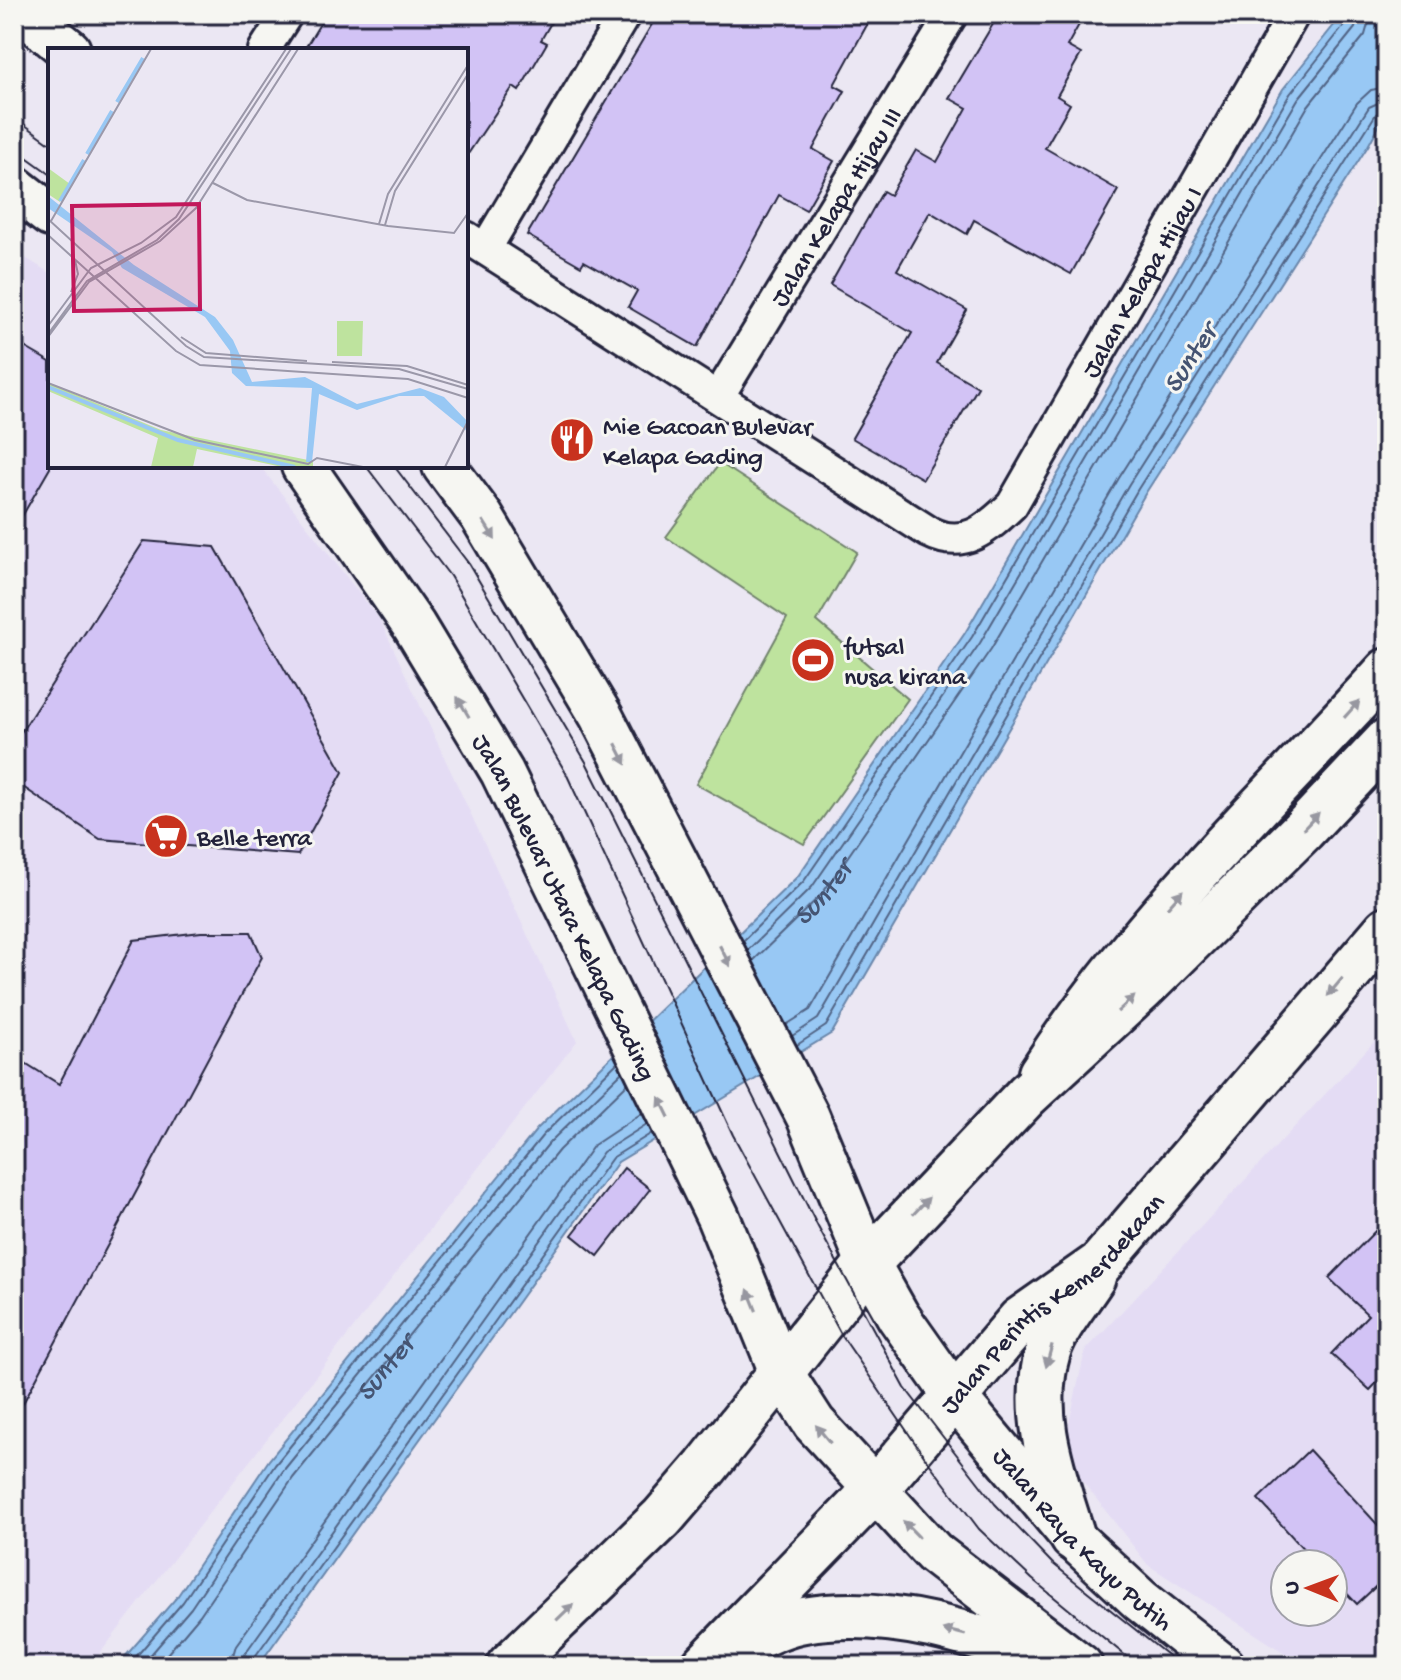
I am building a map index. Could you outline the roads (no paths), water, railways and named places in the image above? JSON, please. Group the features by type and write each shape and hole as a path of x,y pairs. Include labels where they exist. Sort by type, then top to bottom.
{"highway":[{"path":"509,1666 662,1518 868,1263 1027,1095 1163,969 1303,830 1387,741"},
{"name":"Jalan Perintis Kemerdekaan","path":"709,1660 874,1491 1020,1320 1100,1264 1387,929"},
{"path":"1073,1538 1044,1448 1045,1375 1049,1349 1100,1264"},
{"path":"709,1660 801,1620 844,1615 946,1629 1006,1646 1054,1666"}],"main road":[{"path":"25,14 67,48"},
{"path":"14,187 48,213"},
{"name":"Jalan Bulevar Utara Kelapa Gading","path":"304,468 414,626 494,759 718,1217 781,1372 814,1423 874,1491"},
{"path":"445,468 482,517 544,616 601,716 808,1117 868,1263"},
{"path":"1027,1095 1082,1007 1124,956 1387,670"},
{"name":"Jalan Raya Kayu Putih","path":"868,1263 898,1316 956,1398 1073,1538 1140,1600 1223,1666"},
{"path":"874,1491 957,1572 1081,1666"}],"street":[{"path":"265,48 287,14"},
{"path":"625,14 476,242 718,397"},
{"name":"Jalan Kelapa Hijau III","path":"718,397 952,14"},
{"name":"Jalan Kelapa Hijau I","path":"718,397 929,532 959,541 974,536 1012,505 1294,14"}],"water":[{"name":"Sunter","path":"1343,14 1387,14 1387,111 1368,146 1145,494 832,1033 618,1162 258,1666 117,1666 177,1597 269,1460 537,1129 798,876 965,633 1283,89"}],"tram line":[{"path":"14,117 48,142"},
{"path":"14,148 48,173"},
{"path":"368,468 450,576 566,773 733,1135 842,1336 926,1459 979,1529 1032,1579 1138,1666"},
{"path":"396,468 469,564 586,762 818,1227 905,1388 995,1504 1052,1563 1181,1666"}],"place":[{"name":"Mie Gacoan Bulevar Kelapa Gading","path":"572,440"},
{"name":"futsal nusa kirana","path":"813,660"},
{"name":"Belle terra","path":"166,836"}]}
